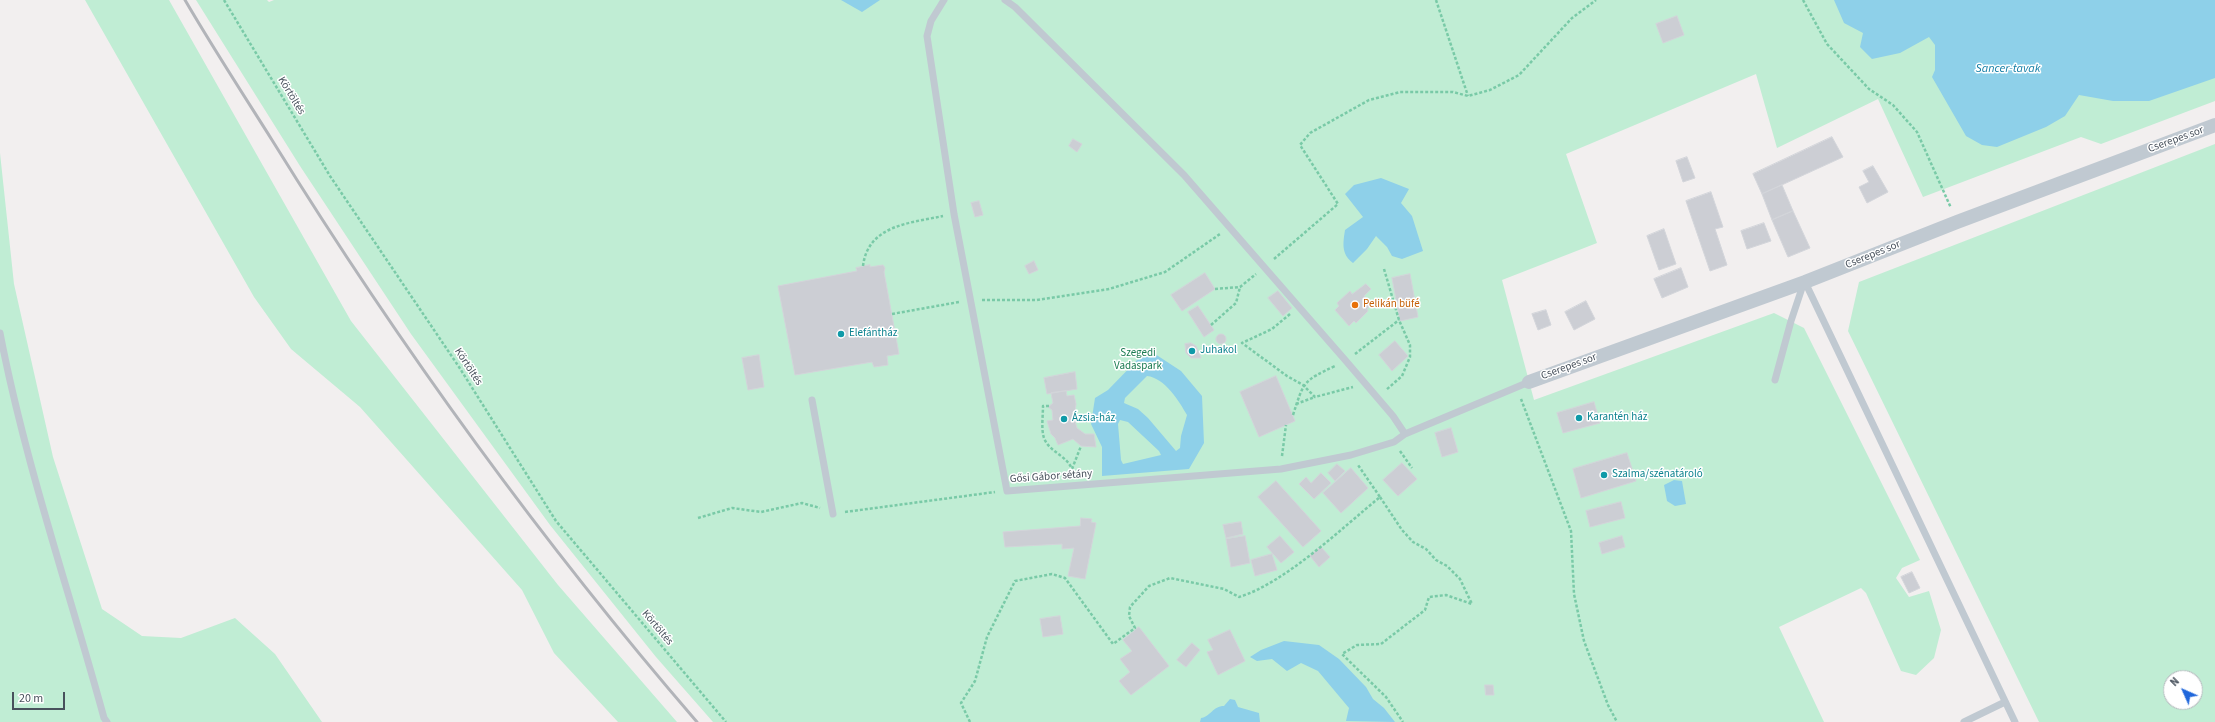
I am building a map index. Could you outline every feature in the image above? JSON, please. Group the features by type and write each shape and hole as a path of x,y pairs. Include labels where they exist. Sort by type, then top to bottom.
{"street":[{"name":"Cserepes sor","path":"1529,382 1804,282 1957,222 2215,125"}],"lane":[{"path":"944,0 931,21 927,36 954,214 972,300 1007,490"},
{"path":"1004,0 1015,7 1184,175 1266,266 1346,360 1405,434"},
{"path":"1775,380 1791,321 1804,282"},
{"path":"1804,282 2015,722"},
{"path":"0,333 9,379 46,519 74,609 104,718 107,722"},
{"name":"Gősi Gábor sétány","path":"1007,490 1281,469 1352,455 1394,442 1405,434 1529,382"},
{"path":"812,400 833,514"},
{"path":"1964,722 2005,702"}],"path":[{"name":"Körtöltés","path":"224,0 330,176 459,367 556,521 726,722"},
{"path":"1436,0 1468,96"},
{"path":"1216,289 1240,287 1338,204 1300,145 1310,133 1369,100 1400,92 1454,92 1468,96 1490,90 1519,75 1572,18 1596,0"},
{"path":"1803,0 1827,44 1869,89 1894,105 1917,132 1957,222"},
{"path":"863,266 868,248 881,233 897,225 954,214"},
{"path":"892,314 972,300 1037,300 1109,289 1165,272 1230,227"},
{"path":"1377,399 1402,376 1410,357 1410,345 1399,320 1384,269"},
{"path":"1211,325 1236,303 1240,287"},
{"path":"1299,306 1272,329 1242,343 1287,376 1303,385 1315,397"},
{"path":"1293,415 1303,385 1317,374 1346,360 1399,320"},
{"path":"1296,404 1315,397 1365,384"},
{"path":"1516,388 1571,531 1574,594 1584,641 1608,705 1617,722"},
{"path":"1049,406 1043,406 1044,438 1051,448 1065,458 1072,469 1074,486"},
{"path":"1281,469 1286,425"},
{"path":"1394,442 1412,468"},
{"path":"1072,469 1081,446"},
{"path":"1352,455 1402,530 1413,542 1426,549 1436,560 1447,566 1460,579 1472,604 1446,595 1429,597 1425,610 1381,644 1357,645 1342,654 1386,697 1403,722"},
{"name":"Gősi Gábor sétány","path":"698,518 732,508 761,512 802,503 833,514 1007,490"},
{"path":"970,722 961,703 975,681 987,637 1015,581 1052,574 1065,578 1113,644 1135,628 1129,616 1130,607 1149,586 1170,578 1224,589 1239,597 1250,594 1295,566 1380,497"}],"green space":[{"path":"85,0 169,0 351,321 558,585 677,722 618,722 554,653 522,590 360,407 291,349 254,297"},
{"name":"Szegedi Vadaspark","path":"196,0 267,0 269,2 274,0 2215,0 2215,101 2101,144 2081,137 1923,197 1878,99 1777,148 1756,74 1566,154 1597,243 1502,280 1534,400 1774,313 1804,328 1920,560 1902,568 1896,578 1909,597 1929,591 1941,630 1934,658 1916,675 1901,671 1866,593 1861,588 1779,627 1824,722 713,722 656,657 550,525 411,334 300,166"},
{"path":"2215,144 2215,722 2039,722 1848,331 1859,282"},
{"path":"0,153 14,284 53,457 102,609 142,636 181,638 235,618 275,654 322,722 0,722"}],"water":[{"path":"841,0 880,0 862,12"},
{"name":"Sancer-tavak","path":"1834,0 2215,0 2215,78 2149,101 2113,101 2079,95 2065,116 2046,127 1997,147 1982,145 1966,136 1932,77 1935,70 1935,45 1929,37 1900,53 1872,59 1860,47 1863,33 1844,23"},
{"path":"1381,178 1409,189 1401,203 1412,216 1423,251 1402,259 1392,256 1387,247 1376,236 1367,249 1353,263 1346,256 1343,244 1345,230 1363,217 1345,194 1354,185"},
{"path":"1143,354 1155,354 1181,371 1202,396 1204,443 1189,469 1102,476 1102,447 1091,424 1095,398 1108,390","holes":["1147,376 1160,381 1171,391 1187,415 1181,436 1180,448 1176,451 1148,418 1138,409 1124,403 1125,398","1120,420 1128,422 1159,451 1161,455 1123,464 1121,460 1118,424"]},
{"path":"1674,480 1682,481 1686,504 1675,506 1667,501 1664,485"},
{"path":"1284,641 1319,645 1339,659 1366,687 1373,699 1384,708 1395,722 1346,721 1349,708 1318,671 1301,663 1287,671 1272,659 1257,661 1250,657 1261,650"},
{"path":"1230,699 1235,700 1238,707 1259,713 1260,722 1200,722 1201,718 1207,716 1220,706 1224,706"}],"building":[{"path":"1677,16 1684,35 1663,43 1656,24"},
{"path":"1832,137 1843,157 1762,194 1753,174"},
{"path":"1073,139 1082,144 1077,152 1069,146"},
{"path":"1687,157 1695,178 1683,182 1676,161"},
{"path":"1873,166 1888,192 1867,203 1859,187 1869,182 1863,171"},
{"path":"1782,185 1793,211 1772,220 1762,194"},
{"path":"1711,192 1723,227 1715,229 1727,265 1710,271 1686,201"},
{"path":"979,201 983,215 975,217 971,203"},
{"path":"1793,211 1810,248 1788,257 1772,220"},
{"path":"1764,223 1771,241 1747,249 1741,231"},
{"path":"1664,229 1676,264 1659,270 1647,236"},
{"path":"1034,261 1038,270 1029,274 1025,266"},
{"name":"Elefántház","path":"870,265 870,267 883,265 885,268 884,272 899,354 887,356 888,365 874,367 872,362 795,375 778,286 857,271 856,268"},
{"path":"1681,268 1688,287 1662,298 1654,279"},
{"path":"1205,273 1215,289 1182,311 1171,295"},
{"path":"1410,274 1418,317 1400,321 1392,278"},
{"name":"Pelikán büfé","path":"1366,284 1371,289 1364,296 1372,304 1367,309 1368,311 1356,323 1354,321 1349,326 1335,310 1339,306 1337,303 1350,291 1352,294"},
{"path":"1278,291 1292,308 1283,316 1268,298"},
{"path":"1586,301 1595,319 1574,330 1565,312"},
{"path":"1198,306 1214,330 1204,337 1188,312"},
{"path":"1546,310 1551,325 1538,330 1532,314"},
{"path":"1219,334 1223,334 1225,335 1225,343 1219,344 1216,341 1216,337"},
{"path":"1395,341 1408,356 1392,371 1379,355"},
{"name":"Juhakol","path":"1191,343 1196,346 1201,358 1191,358 1186,353 1185,344"},
{"path":"759,355 764,387 748,390 742,358"},
{"path":"1075,372 1077,389 1047,394 1044,378"},
{"path":"1276,376 1295,421 1259,437 1240,392"},
{"name":"Ázsia-ház","path":"1066,391 1067,396 1074,395 1076,404 1074,418 1077,428 1085,434 1094,434 1096,447 1081,446 1073,439 1058,445 1055,438 1051,434 1047,421 1053,420 1052,410 1048,407 1053,403 1051,393"},
{"name":"Karantén ház","path":"1594,402 1600,423 1563,433 1557,413"},
{"path":"1451,428 1458,452 1442,457 1435,433"},
{"name":"Szalma/szénatároló","path":"1627,453 1636,481 1581,498 1573,469"},
{"path":"1402,463 1417,479 1398,496 1383,480"},
{"path":"1337,464 1345,471 1335,481 1328,473"},
{"path":"1351,468 1368,488 1341,513 1323,493"},
{"path":"1321,473 1331,483 1314,499 1299,484 1306,477 1311,483"},
{"path":"1276,481 1321,531 1303,547 1258,497"},
{"path":"1621,502 1625,518 1590,527 1586,511"},
{"path":"1081,518 1092,519 1091,522 1096,523 1085,579 1068,576 1074,548 1062,549 1062,544 1005,547 1003,532 1080,526"},
{"path":"1241,522 1243,534 1226,538 1223,525"},
{"path":"1245,536 1250,563 1231,567 1226,539"},
{"path":"1280,536 1294,552 1281,563 1267,547"},
{"path":"1622,536 1625,547 1602,554 1599,543"},
{"path":"1321,547 1330,557 1319,567 1310,556"},
{"path":"1272,554 1277,570 1255,576 1251,560"},
{"path":"1912,572 1920,588 1909,593 1901,577"},
{"path":"1060,616 1063,634 1043,637 1040,619"},
{"path":"1139,627 1169,666 1131,695 1119,681 1130,672 1120,659 1132,651 1123,640"},
{"path":"1230,630 1245,661 1218,675 1207,652 1213,650 1208,640"},
{"path":"1192,643 1200,650 1186,667 1177,660"},
{"path":"1485,685 1493,685 1494,695 1486,695"}],"railway":[{"path":"185,0 320,216 370,292 473,440 582,583 697,722"}],"place":[{"name":"Pelikán büfé","path":"1355,305"},
{"name":"Elefántház","path":"841,334"},
{"name":"Juhakol","path":"1192,351"},
{"name":"Karantén ház","path":"1579,418"},
{"name":"Ázsia-ház","path":"1064,419"},
{"name":"Szalma/szénatároló","path":"1604,475"}]}
